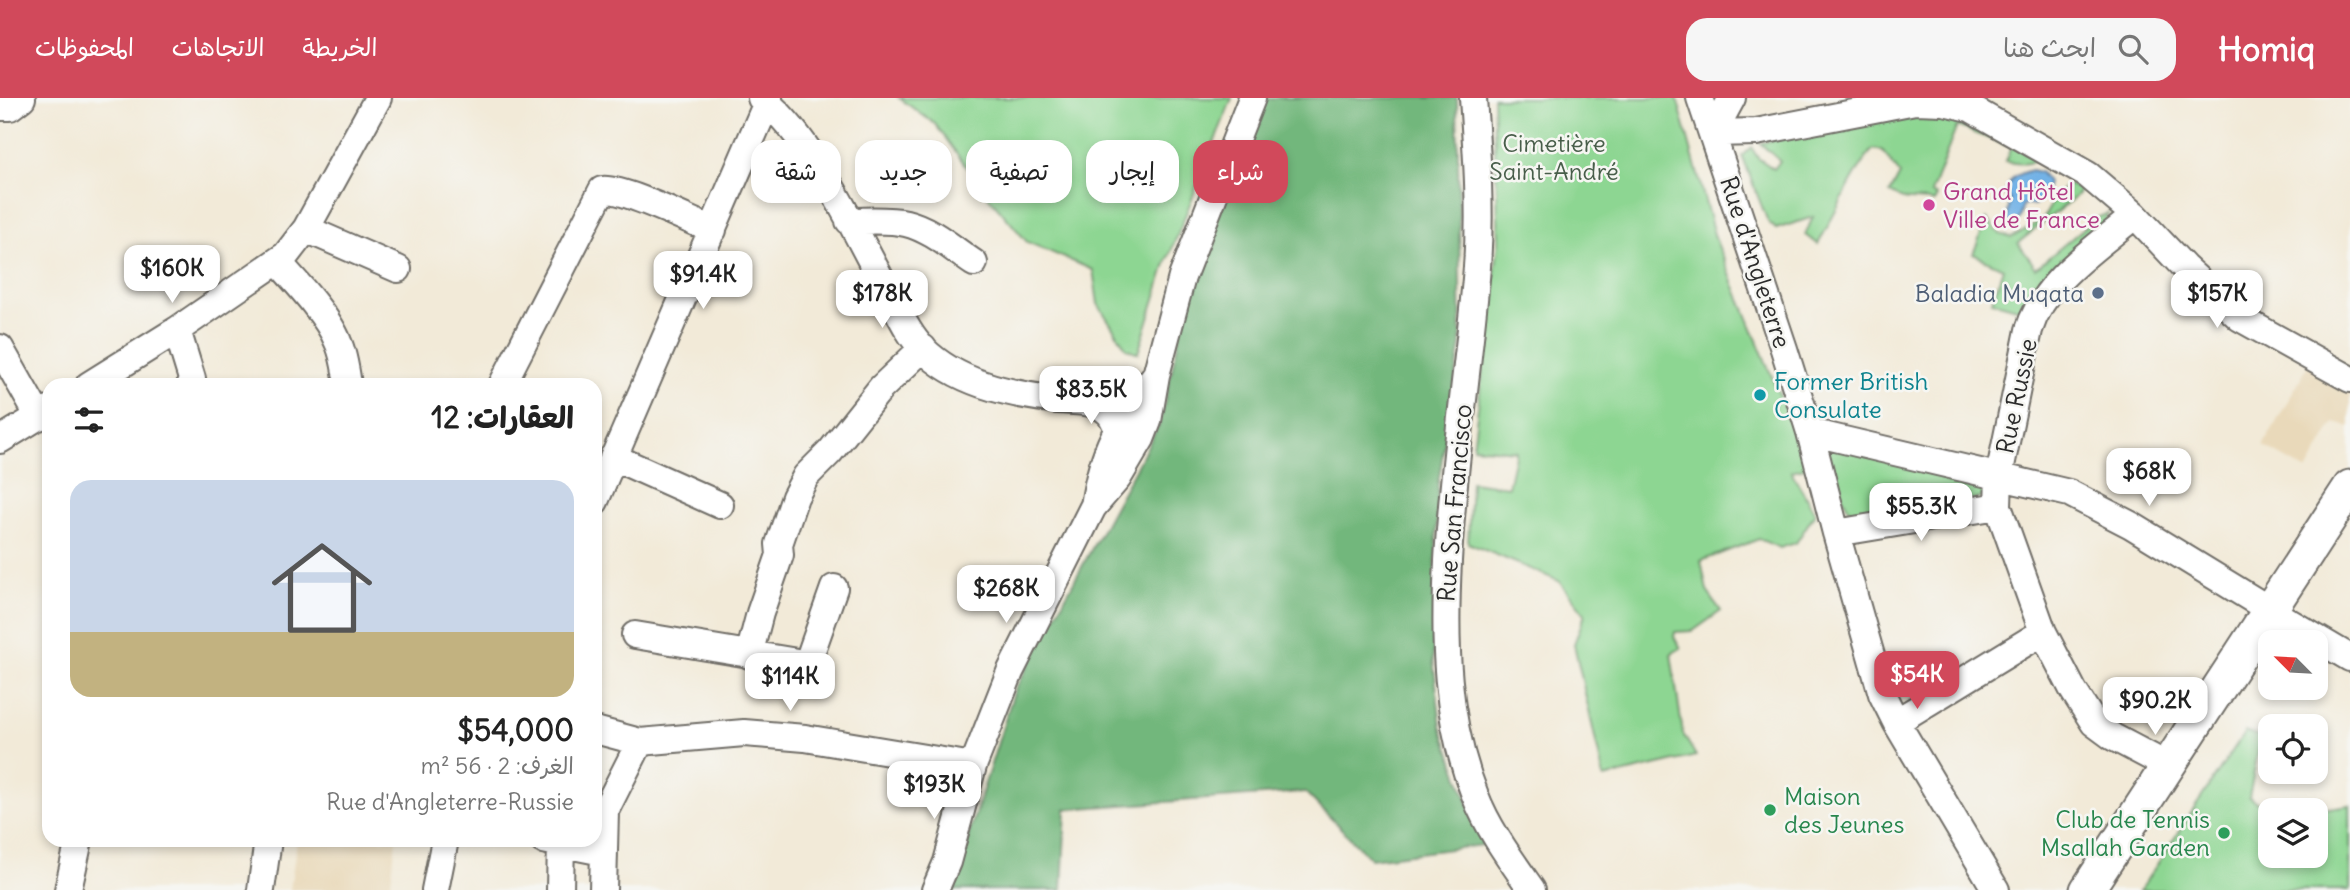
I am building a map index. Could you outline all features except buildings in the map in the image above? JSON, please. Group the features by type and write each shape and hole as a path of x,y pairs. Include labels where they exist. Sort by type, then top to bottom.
{"main road":[{"path":"2105,890 2277,615 2350,487"},
{"path":"2087,890 2168,766 2350,515"}],"street":[{"path":"0,107 12,106 22,98"},
{"path":"100,378 278,262 306,229 378,98"},
{"path":"935,890 947,862 973,766 1010,673 1093,507 1118,478 1142,439 1182,277 1252,98"},
{"name":"Rue San Francisco","path":"1473,98 1480,200 1470,338 1452,485 1445,620 1447,681 1455,729 1476,797 1504,849 1532,890"},
{"name":"Rue d'Angleterre","path":"1700,98 1810,432 1882,694 1996,890"},
{"path":"1732,98 1713,133 1756,132 1915,101 1954,103 1970,108 2088,175 2135,215 2184,267 2240,318 2350,379"},
{"path":"602,483 713,230 765,99 807,151 923,348 947,366 986,387 1050,400 1095,404 1111,414 1117,428"},
{"path":"506,378 602,190 620,192 713,230"},
{"name":"Rue Russie","path":"2135,215 2061,279 2042,299 2037,309 2029,331 2000,476 1998,506 2043,632 2073,690 2094,723 2113,737 2168,766"},
{"path":"849,221 912,225 944,242 974,263"},
{"path":"306,229 398,269"},
{"path":"278,262 303,289 333,331 339,342 347,378"},
{"path":"177,330 197,378"},
{"path":"0,348 42,410"},
{"path":"749,654 780,555 779,544 795,497 806,476 830,452 881,388 923,348"},
{"path":"1093,507 1101,469 1117,428 1156,375"},
{"path":"0,440 42,414"},
{"path":"1810,432 2049,486 2089,502 2350,658"},
{"path":"612,457 720,505"},
{"path":"1836,533 1998,506"},
{"path":"635,635 800,663 807,661 834,588"},
{"path":"1896,722 2043,632"},
{"path":"602,738 640,741 744,733 772,735 973,766"},
{"path":"603,890 606,811 640,741"},
{"path":"68,890 77,847"},
{"path":"261,890 267,847"},
{"path":"435,890 444,847"},
{"path":"556,847 560,890"},
{"path":"581,847 603,852"}],"shaded area":[{"path":"2308,365 2350,389 2350,427 2334,423 2307,471 2263,446"},
{"path":"296,847 395,847 390,890 290,890"}],"green space":[{"path":"899,98 1232,98 1215,140 1193,140 1193,196 1166,264 1138,353 1126,348 1098,304 1093,270 1027,242 994,203 1072,203 1072,140 966,140 966,166 952,147 952,140 947,140 935,124"},
{"path":"1265,98 1457,98 1461,344 1438,483 1433,658 1441,726 1483,845 1371,859 1305,792 1066,809 1062,890 951,890 1014,692 1160,423 1192,280 1223,203 1288,203 1288,140 1248,140"},
{"name":"Cimetière Saint-André","path":"1493,98 1677,98 1715,238 1809,467 1791,471 1815,513 1796,543 1780,548 1759,539 1701,561 1707,591 1721,611 1693,631 1675,632 1674,637 1681,648 1671,654 1683,734 1696,756 1604,778 1574,644 1585,614 1559,581 1468,543 1471,482 1508,487 1516,451 1473,447 1499,241"},
{"path":"1933,110 1983,130 2037,159 2026,163 2005,162 2011,147 1957,126 1931,193 1937,196 1934,202 1907,200 1890,193 1900,174 1882,151 1874,149 1853,178 1818,244 1805,235 1813,217 1776,229 1768,222 1742,156 1751,147 1758,158 1774,169 1780,161 1760,143"},
{"path":"2067,184 2081,190 2018,243 2036,268 2096,218 2109,213 2100,235 2031,312 1992,301 2003,268 1973,254 1987,219 2000,234 2011,238 2043,219 2056,196"},
{"path":"1810,432 1987,483 1990,496 1856,523"},
{"name":"Club de Tennis Msallah Garden","path":"2245,732 2258,736 2258,752 2249,797 2258,803 2258,868 2328,868 2328,808 2350,805 2350,890 2140,890"}],"water":[{"path":"2031,170 2040,172 2048,182 2045,195 2034,205 2023,205 2019,219 2013,225 2007,221 2010,200 2005,195 2011,180 2020,173"}],"place":[{"name":"Grand Hôtel Ville de France","path":"1929,205"},
{"name":"Baladia Muqata","path":"2098,293"},
{"name":"Former British Consulate","path":"1760,395"},
{"name":"Maison des Jeunes","path":"1770,810"},
{"name":"Club de Tennis Msallah Garden","path":"2224,833"}]}
